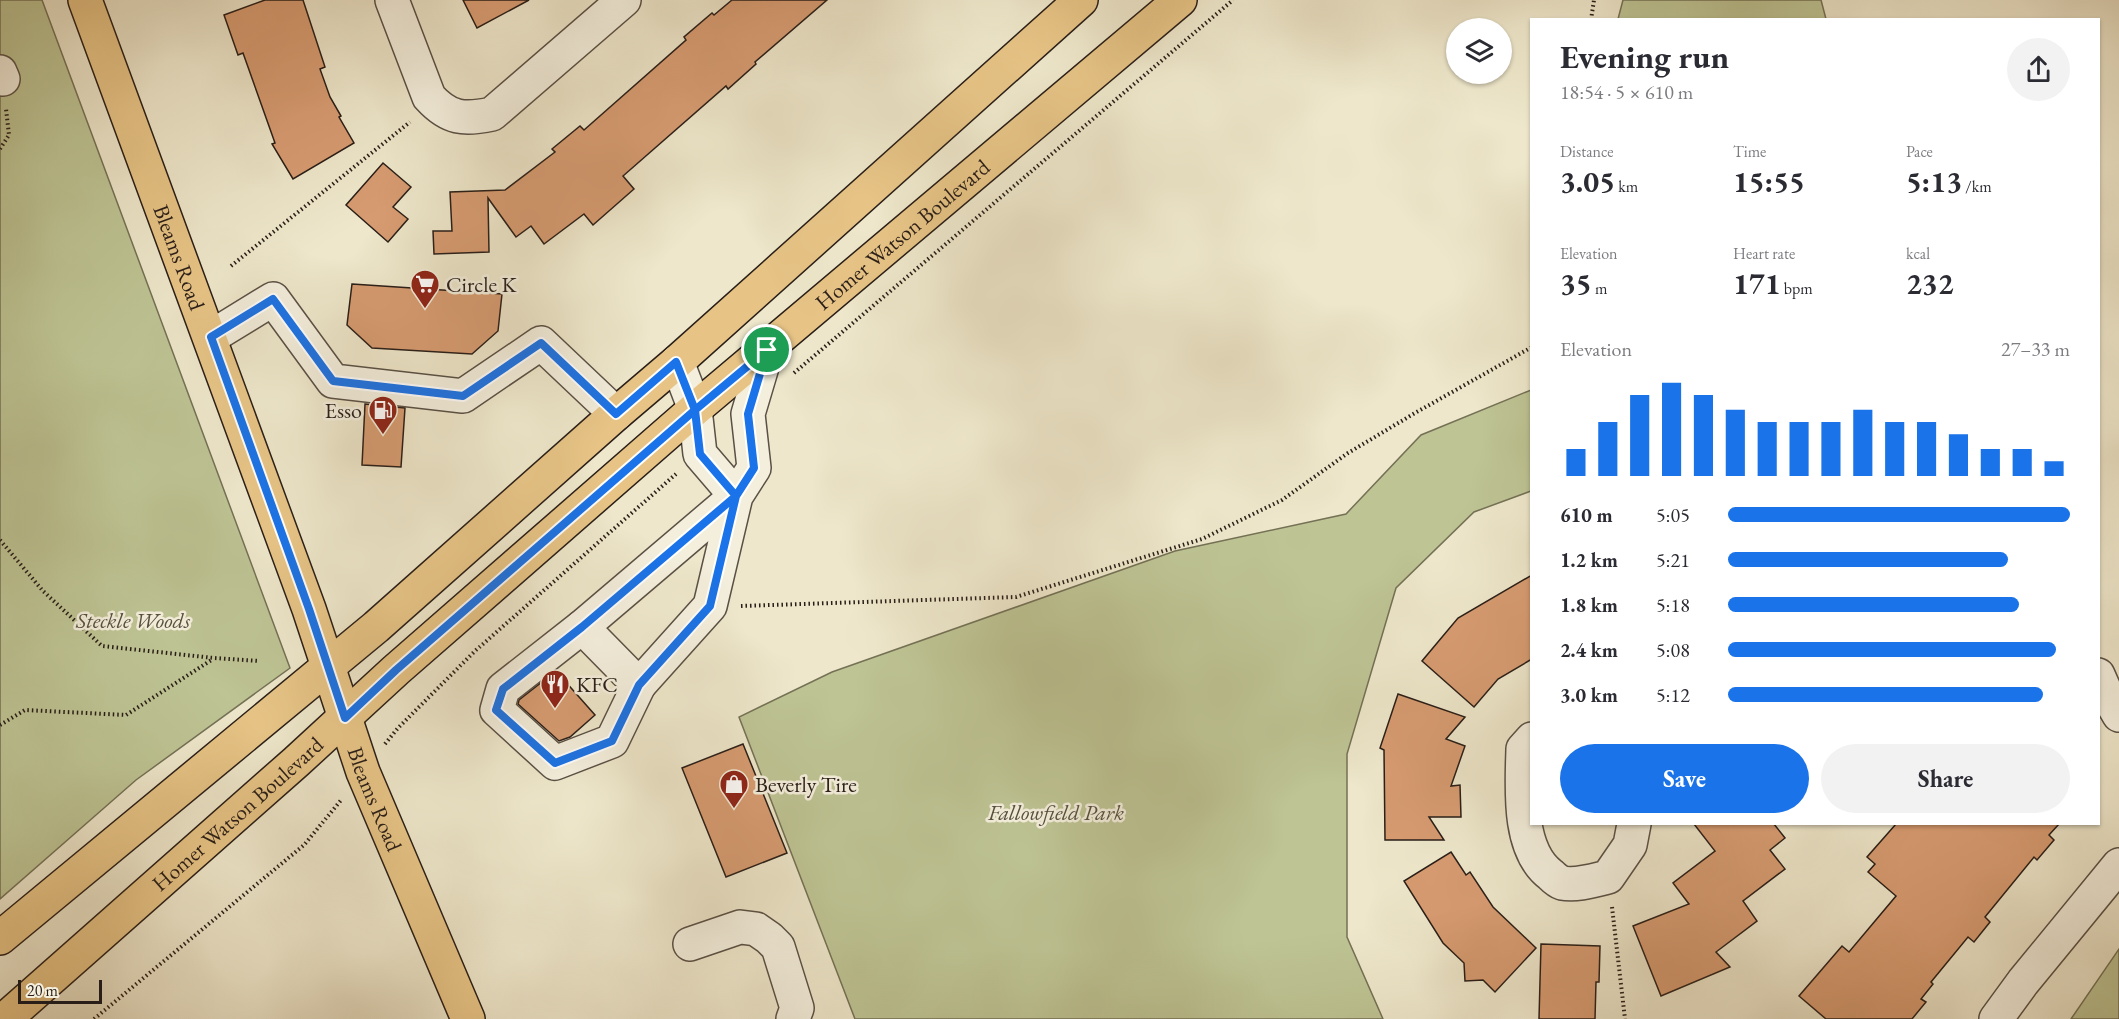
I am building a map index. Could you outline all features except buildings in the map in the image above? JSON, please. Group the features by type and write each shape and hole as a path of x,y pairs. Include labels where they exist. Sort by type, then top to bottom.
{"main road":[{"name":"Bleams Road","path":"86,0 211,337 328,665 363,772 468,1019"},
{"path":"0,938 376,627 1081,0"},
{"name":"Homer Watson Boulevard","path":"5,1019 345,718 396,670 695,410 1180,0"}],"street":[{"path":"392,0 429,98 440,109 454,116 472,118 492,114 624,0"},
{"path":"211,337 273,299 333,381 463,396 541,343 616,414"},
{"path":"736,496 710,606 639,685 612,741 555,763 496,710 503,689 582,627 736,496 754,468 748,414 767,350"},
{"path":"676,362 695,410 700,454 736,496"},
{"path":"582,627 639,685"},
{"path":"2100,680 2119,715"},
{"path":"1530,740 1522,749 1522,801 1530,848 1542,869 1562,883 1585,882 1608,877 1630,845 1634,825"},
{"path":"1996,1019 2023,982 2119,865"},
{"path":"690,944 740,927 756,929 770,938 778,947 797,1008 794,1019"}],"path":[{"path":"792,375 1233,0"},
{"path":"1591,18 1594,0"},
{"path":"0,149 9,135 1,75"},
{"path":"231,266 412,120"},
{"path":"710,606 1016,597 1202,539 1282,500 1377,436 1530,348"},
{"path":"398,728 475,651 683,468"},
{"path":"0,540 43,591 102,646 260,661"},
{"path":"0,725 25,710 126,715 214,658"},
{"path":"94,1019 304,845 326,820"},
{"path":"1608,877 1625,1019"}],"green space":[{"name":"Steckle Woods","path":"0,0 42,0 290,668 136,780 0,899"},
{"path":"1623,0 1821,0 1826,18 1618,18"},
{"name":"Fallowfield Park","path":"1530,390 1530,491 1474,512 1396,588 1347,754 1347,937 1383,1019 855,1019 739,717 832,672 1175,551 1346,514 1421,435"},
{"path":"2119,949 2119,1019 2071,1019"}],"place":[{"name":"Circle K","path":"425,310"},
{"name":"Esso","path":"383,436"},
{"name":"KFC","path":"555,710"},
{"name":"Beverly Tire","path":"734,810"}],"route":[{"path":"767,350 695,410 676,362 616,414 541,343 463,396 333,381 273,299 211,337 309,609 345,718 396,670 695,410 700,454 736,496 582,627 503,689 496,710 555,763 612,741 639,685 710,606 736,496 754,468 748,414 767,350"}]}
